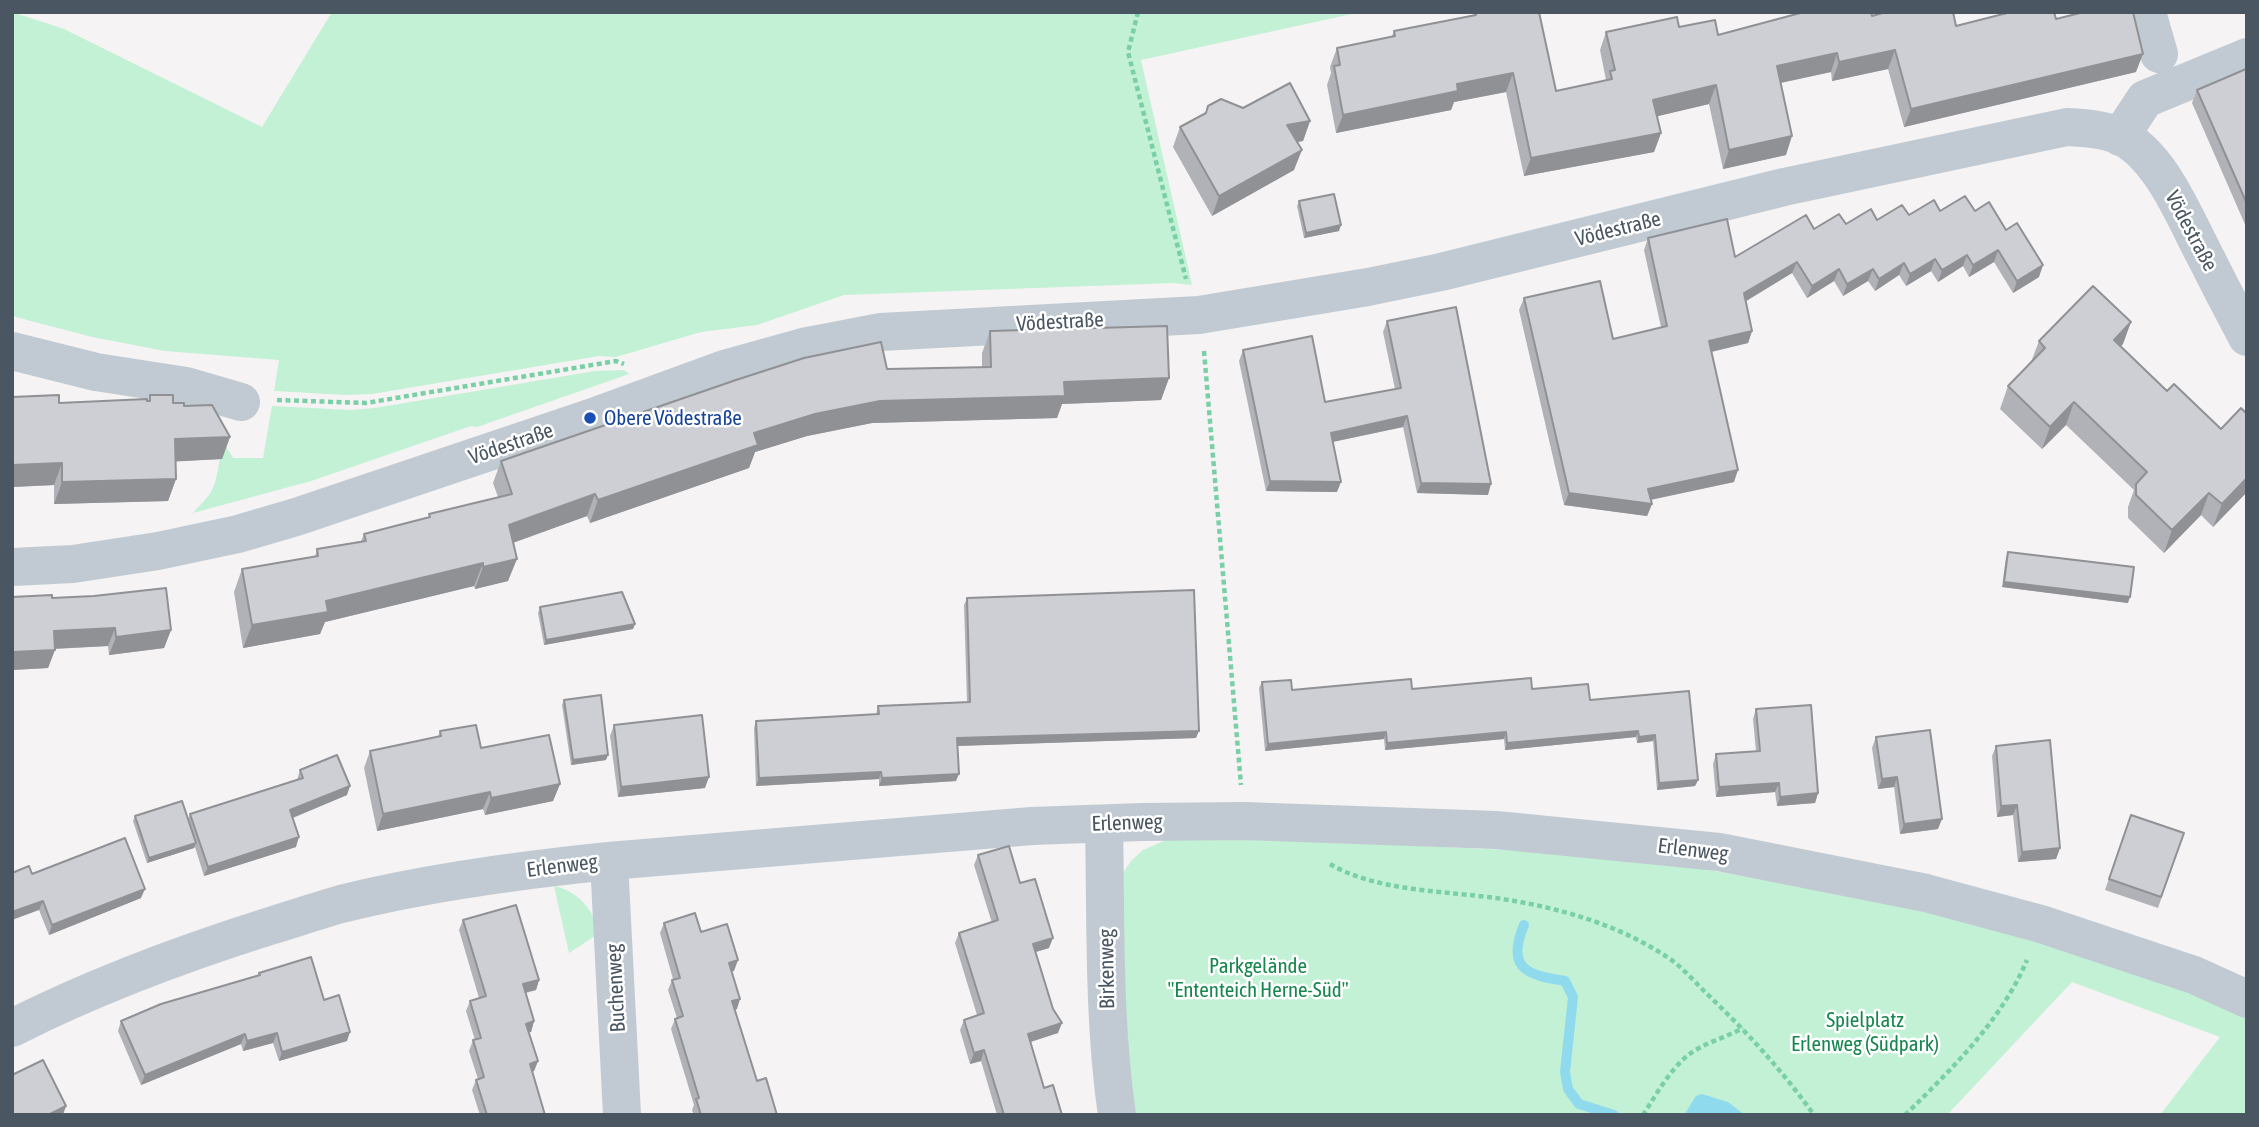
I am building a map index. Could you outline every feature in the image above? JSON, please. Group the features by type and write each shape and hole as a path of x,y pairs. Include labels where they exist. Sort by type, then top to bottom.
{"street":[{"path":"2147,12 2159,54"},
{"path":"2120,137 2145,99 2247,57"},
{"name":"Vödestraße","path":"12,567 73,564 121,557 238,534 296,517 724,369 803,346 881,332 1199,315 1368,287 1441,272 1784,187 2067,127 2093,128 2120,137 2142,152 2161,175 2247,337"},
{"path":"12,351 96,372 258,401"},
{"name":"Erlenweg","path":"12,1028 122,978 219,942 341,905 424,886 545,867 1032,826 1244,821 1496,830 1719,852 1926,892 2041,924 2194,975 2247,999"},
{"name":"Birkenweg","path":"1104,824 1107,998 1112,1084 1117,1115"},
{"name":"Buchenweg","path":"609,861 622,1115"}],"path":[{"path":"1138,12 1128,52 1188,288 1199,315 1204,347 1244,821"},
{"path":"258,401 366,403 616,361 629,366 640,399"},
{"path":"1299,823 1299,845 1338,868 1370,880 1536,905 1583,916 1626,934 1671,960 1743,1028 1792,1084 1814,1115"},
{"path":"1905,1115 1973,1044 1996,1012 2024,965 2041,924"},
{"path":"1643,1115 1662,1085 1686,1057 1743,1028"}],"green space":[{"path":"12,12 64,29 262,127 332,12 1361,12 1141,60 1192,285 1173,283 844,295 757,325 701,332 616,357 599,356 372,394 346,395 274,391 279,360 165,351 92,337 12,316"},
{"path":"624,370 629,374 477,427 471,426 311,481 193,513 214,486 224,443 233,458 263,458 272,406 351,410 375,408 595,371"},
{"name":"Parkgelände \"Ententeich Herne-Süd\"","path":"1277,839 1634,856 1958,916 2163,983 2247,1016 2247,1115 2160,1115 2220,1037 2072,982 1947,1115 1133,1115 1126,1062 1123,873 1143,850 1166,840"},
{"path":"554,886 578,897 593,916 601,932 569,953"}],"water":[{"path":"1702,1094 1728,1102 1745,1115 1684,1115 1696,1096"}],"building":[{"path":"1476,12 1539,12 1556,91 1612,79 1610,71 1615,70 1606,32 1677,17 1679,27 1715,20 1718,35 1804,12 1871,12 1872,16 1886,12 1953,12 1956,26 2011,12 2054,12 2056,19 2084,12 2133,12 2143,54 1911,109 1895,50 1839,62 1837,53 1777,66 1792,136 1729,150 1716,85 1653,100 1661,133 1531,158 1513,73 1457,84 1458,91 1343,115 1334,66 1340,65 1337,48 1395,36 1394,31 1476,15"},
{"path":"2246,69 2247,71 2247,204 2197,90"},
{"path":"1290,83 1310,121 1287,125 1302,150 1219,196 1180,127 1206,113 1208,106 1221,99 1243,108"},
{"path":"1334,194 1341,225 1306,233 1299,201"},
{"path":"1965,196 1975,211 1989,202 2006,230 2017,223 2043,265 2017,281 1998,250 1973,265 1967,255 1942,270 1935,259 1910,274 1904,263 1879,279 1873,269 1847,284 1839,269 1812,286 1797,262 1744,293 1752,331 1709,341 1738,470 1648,489 1652,504 1569,493 1524,298 1600,281 1613,339 1667,326 1648,238 1727,219 1735,257 1806,215 1814,229 1839,214 1846,224 1871,209 1877,220 1902,205 1909,215 1934,200 1940,211"},
{"path":"2093,286 2131,322 2114,340 2167,391 2174,384 2221,429 2241,408 2247,414 2247,478 2222,504 2209,493 2172,530 2136,495 2136,484 2147,472 2074,402 2050,427 2008,386 2045,348 2039,341"},
{"path":"1456,307 1491,484 1421,483 1407,416 1331,433 1341,482 1270,481 1243,350 1312,336 1325,402 1401,388 1387,321"},
{"path":"1167,326 1169,378 1064,382 1065,396 880,401 815,414 754,433 758,445 598,500 595,494 509,525 517,559 483,567 483,563 326,601 328,612 252,625 242,569 318,556 317,549 366,541 364,534 430,517 429,514 512,494 501,461 736,380 804,358 881,342 887,369 991,367 990,331"},
{"path":"59,395 59,403 150,401 150,395 173,395 173,403 184,403 184,406 212,405 230,437 175,439 176,479 62,482 62,463 12,465 12,397"},
{"path":"2008,552 2134,567 2130,597 2004,582"},
{"path":"166,588 171,630 116,637 115,628 54,631 55,650 12,652 12,597 94,596"},
{"path":"1194,590 1199,731 957,738 959,774 882,778 881,772 759,778 756,721 879,714 878,706 970,702 967,598"},
{"path":"622,592 635,624 546,640 540,607"},
{"path":"1531,678 1532,689 1588,684 1590,700 1689,691 1698,780 1659,783 1655,735 1639,737 1638,731 1507,743 1506,732 1387,743 1386,732 1268,744 1262,682 1291,680 1292,690 1411,679 1412,689"},
{"path":"601,695 608,755 573,760 564,700"},
{"path":"1811,705 1818,793 1780,797 1779,783 1719,787 1716,754 1760,751 1756,709"},
{"path":"702,715 709,777 621,787 614,725"},
{"path":"476,725 481,748 549,735 560,784 491,798 490,792 383,814 370,751 441,736 440,731"},
{"path":"1930,730 1942,819 1904,824 1897,777 1882,779 1876,737"},
{"path":"2050,740 2060,848 2022,852 2017,805 2001,806 1996,746"},
{"path":"337,755 350,786 290,810 299,837 208,867 190,814 303,778 300,770"},
{"path":"182,801 196,843 149,858 135,816"},
{"path":"2131,815 2184,833 2161,897 2109,879"},
{"path":"125,838 145,889 52,925 43,901 12,912 12,873 29,866 32,874"},
{"path":"1009,846 1020,883 1035,879 1053,938 1033,944 1053,1009 1062,1023 1028,1034 1044,1088 1053,1085 1062,1115 1004,1115 984,1050 974,1053 964,1020 984,1013 959,933 998,920 978,855"},
{"path":"516,905 539,980 523,984 534,1021 526,1024 538,1061 530,1064 545,1115 487,1115 476,1080 484,1077 473,1040 481,1038 470,1001 486,996 463,920"},
{"path":"695,913 701,932 727,924 738,960 729,963 740,999 732,1001 757,1081 766,1078 777,1115 701,1115 696,1099 699,1098 675,1019 683,1016 672,980 680,978 664,923"},
{"path":"311,957 324,1000 339,995 350,1032 282,1052 277,1033 247,1041 245,1034 145,1075 121,1021 161,1004"},
{"path":"43,1060 66,1106 48,1115 12,1115 12,1075"}],"waterway":[{"path":"1524,925 1517,951 1523,967 1540,976 1565,981 1573,997 1565,1072 1568,1089 1579,1104 1614,1115"}],"place":[{"name":"Obere Vödestraße","path":"590,418"}],"park label":[{"name":"Spielplatz Erlenweg (Südpark)","path":"1865,1032"}]}
